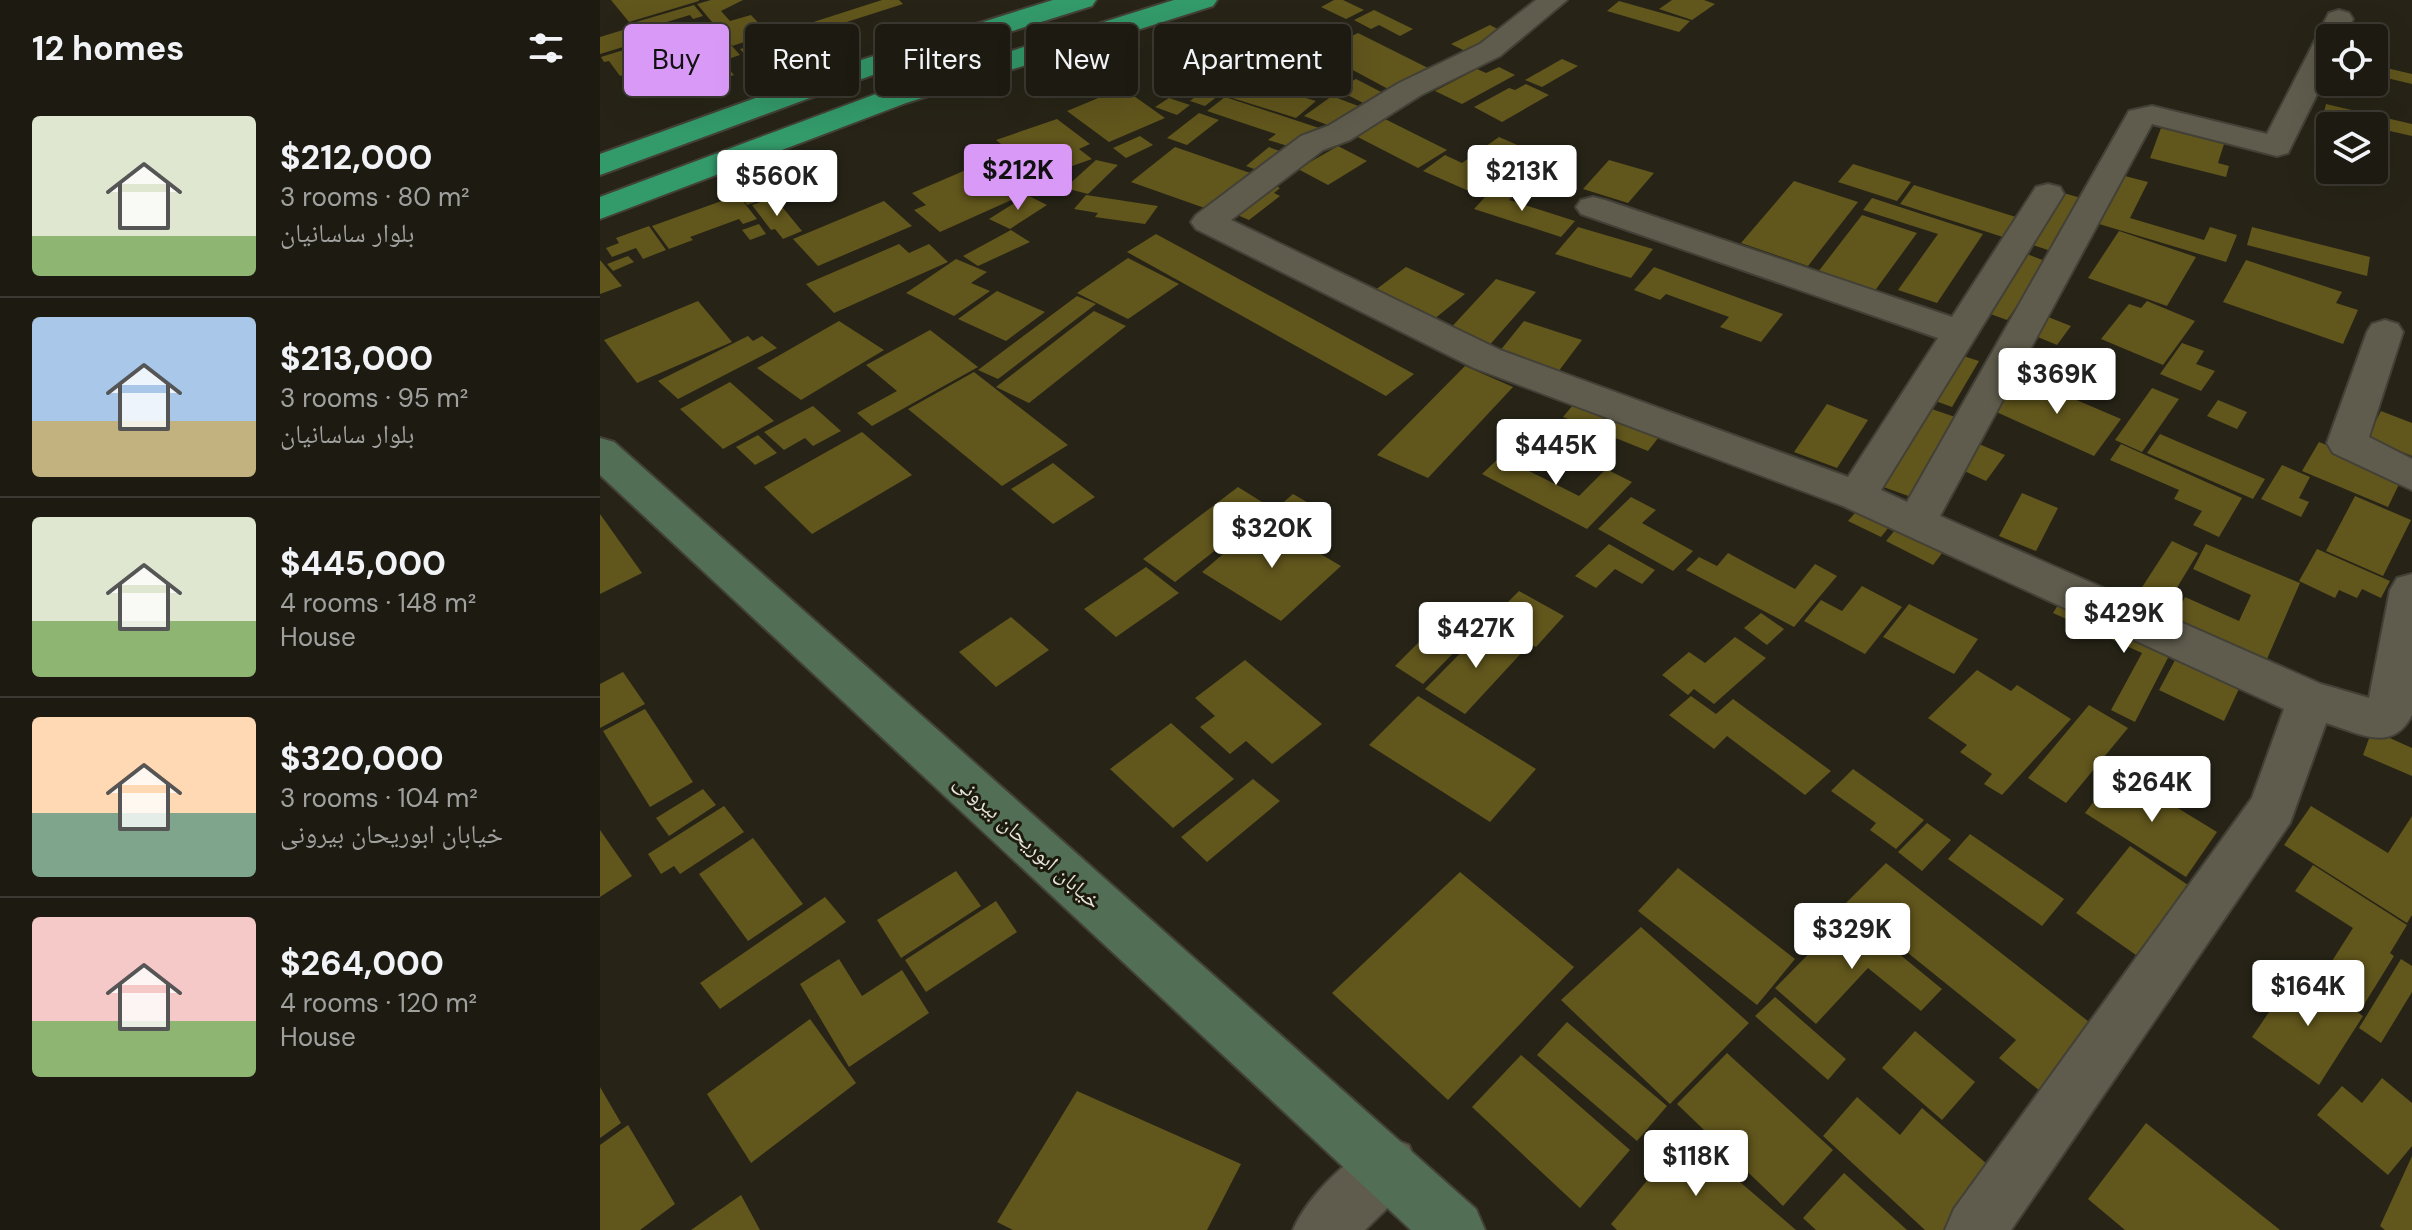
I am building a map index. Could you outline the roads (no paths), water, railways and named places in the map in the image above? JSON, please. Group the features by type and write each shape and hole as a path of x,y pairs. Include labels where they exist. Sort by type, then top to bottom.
{"highway":[{"path":"600,165 868,67 1082,0"},
{"path":"600,209 895,97 1203,0"}],"street":[{"path":"1553,0 1490,50 1410,89 1339,133 1312,143 1208,222 1487,359 1857,496 2310,700 2385,719 2389,714 2412,590"},
{"path":"1916,523 2140,118 2152,115 2277,146 2339,19"},
{"path":"1857,496 2048,194"},
{"path":"1593,207 1960,333"},
{"path":"2385,332 2347,443 2412,476"},
{"name":"خیابان ابوریحان بیرونی","path":"600,452 1455,1230"},
{"path":"1975,1230 2273,808 2310,700"},
{"path":"1323,1230 1388,1166"}]}
